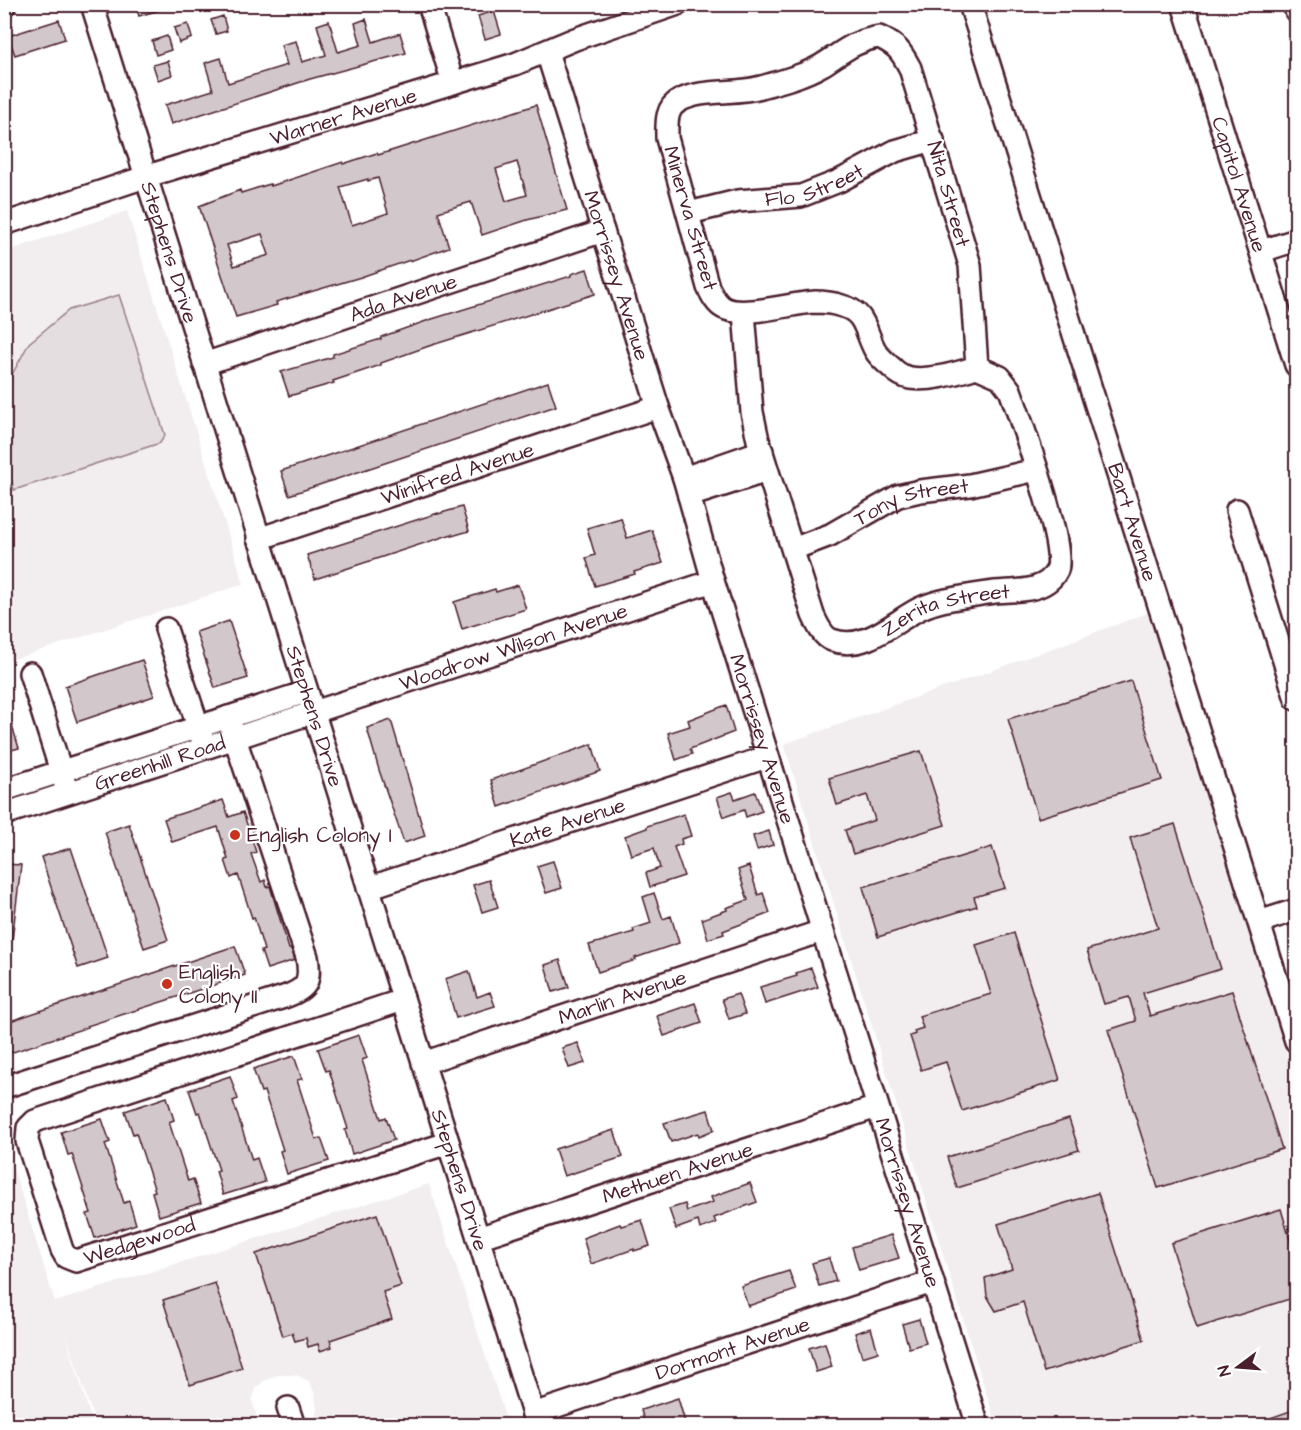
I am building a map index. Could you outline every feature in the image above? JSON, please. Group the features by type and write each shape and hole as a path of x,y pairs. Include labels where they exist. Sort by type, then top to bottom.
{"street":[{"name":"Stephens Drive","path":"92,4 535,1419"},
{"path":"429,4 453,83"},
{"name":"Warner Avenue","path":"4,224 145,177 453,83 547,52 575,39 678,4"},
{"name":"Bart Avenue","path":"970,4 1296,1041"},
{"name":"Capitol Avenue","path":"1183,4 1296,365"},
{"path":"1295,4 1296,10"},
{"name":"Nita Street","path":"672,106 688,97 747,91 801,75 865,39 879,37 893,43 902,53 910,68 970,265 978,367"},
{"name":"Morrissey Avenue","path":"547,52 658,407 686,487 767,757 978,1425"},
{"name":"Minerva Street","path":"672,106 667,120 667,138 708,287 714,299 722,307 731,311 744,312"},
{"name":"Flo Street","path":"689,213 729,203 801,196 839,181 895,151 933,140"},
{"name":"Ada Avenue","path":"204,364 603,231"},
{"path":"1262,251 1296,240"},
{"path":"793,549 752,412 744,312 814,302 839,305 859,314 881,358 907,378 927,378 978,367 1000,377 1010,390 1036,470"},
{"name":"Winifred Avenue","path":"258,539 658,407"},
{"path":"686,487 765,461"},
{"name":"Tony Street","path":"793,549 830,535 898,496 970,485 1036,470"},
{"name":"Zerita Street","path":"793,549 813,615 820,629 831,640 850,643 870,639 921,608 943,601 1033,588 1048,581 1058,568 1058,549 1036,470"},
{"path":"1237,510 1296,699"},
{"name":"Woodrow Wilson Avenue","path":"313,713 713,581"},
{"path":"166,629 206,747"},
{"path":"30,673 68,793"},
{"name":"Greenhill Road","path":"4,789 306,692"},
{"name":"Greenhill Road","path":"4,814 313,713"},
{"path":"4,1087 297,993 308,982 310,971 307,957 228,717"},
{"name":"Kate Avenue","path":"368,888 767,757"},
{"path":"1259,922 1296,910"},
{"name":"Marlin Avenue","path":"423,1063 822,931"},
{"name":"Wedgewood","path":"403,1000 35,1121 28,1128 27,1141 62,1250 71,1261 448,1143"},
{"name":"Methuen Avenue","path":"478,1238 877,1107"},
{"name":"Dormont Avenue","path":"535,1419 932,1282"}],"shaded area":[{"path":"127,211 244,584 5,662 4,252"},
{"path":"119,295 165,435 160,443 14,490 5,457 5,388 29,343 69,310"},
{"path":"1150,612 1296,1084 1296,1425 996,1425 784,744"},
{"path":"4,1138 55,1302 429,1184 508,1425 314,1425 317,1409 315,1394 309,1381 296,1375 278,1375 264,1381 256,1388 252,1401 259,1423 263,1425 96,1425 63,1326 93,1425 5,1425"}],"building":[{"path":"135,4 168,4 169,7 139,16"},
{"path":"494,11 501,34 485,39 478,16"},
{"path":"223,16 227,31 216,34 211,20"},
{"path":"366,19 373,42 400,33 406,53 310,79 171,124 165,105 213,90 205,63 221,58 228,83 287,65 281,45 296,41 302,62 326,55 317,25 329,21 338,52 361,45 355,23"},
{"path":"59,20 65,39 15,55 8,36"},
{"path":"188,24 192,38 179,43 174,28"},
{"path":"167,36 171,50 156,55 152,41"},
{"path":"168,61 172,75 158,80 153,65"},
{"path":"536,105 567,210 482,235 471,202 438,212 449,247 236,317 199,206 240,190 241,193 270,184 271,186 343,162 343,164 377,153 378,155","holes":["517,162 527,195 506,201 496,169","378,178 388,213 352,225 340,187 368,179 368,181","262,234 269,255 234,266 227,245"]},
{"path":"587,269 595,294 429,346 333,381 334,383 289,396 281,372 333,357 333,354 381,339 381,337 429,320"},
{"path":"548,382 556,406 289,495 281,471"},
{"path":"462,507 469,531 452,536 452,534 315,579 307,555"},
{"path":"621,518 627,538 652,530 663,563 595,586 586,558 595,555 587,528"},
{"path":"518,585 526,609 462,629 454,602 495,589 496,592"},
{"path":"229,621 248,678 215,688 196,632"},
{"path":"142,660 154,696 77,722 65,686"},
{"path":"1131,681 1162,780 1038,818 1008,719"},
{"path":"726,705 734,732 690,749 692,754 676,760 668,733 690,726 688,720"},
{"path":"7,710 19,748 4,752 4,711"},
{"path":"391,720 425,836 404,843 367,728"},
{"path":"592,744 600,771 499,807 491,780"},
{"path":"921,751 945,825 853,854 845,830 875,820 867,795 837,805 829,778"},
{"path":"732,792 735,799 755,792 762,811 746,817 744,810 724,817 717,797"},
{"path":"223,800 229,817 243,812 256,852 251,854 261,882 265,880 267,887 270,886 289,949 295,960 267,969 254,917 252,918 238,875 231,878 218,827 172,842 164,819"},
{"path":"684,814 691,836 681,839 682,844 674,847 684,876 650,887 646,873 660,868 654,848 631,855 625,836"},
{"path":"129,824 168,940 144,948 105,832"},
{"path":"1175,824 1221,969 1143,993 1150,1016 1232,991 1282,1149 1158,1188 1108,1030 1136,1021 1129,997 1104,1004 1087,950 1158,928 1130,838"},
{"path":"769,831 773,845 757,850 753,836"},
{"path":"992,847 1005,888 974,897 977,906 878,937 863,887"},
{"path":"71,848 108,958 78,968 41,857"},
{"path":"553,861 562,888 546,893 537,866"},
{"path":"4,864 21,865 12,940 4,940"},
{"path":"749,866 758,895 763,893 770,913 708,939 702,919 748,900 738,870"},
{"path":"489,880 498,907 482,912 473,885"},
{"path":"654,893 663,919 671,916 679,943 598,972 589,945 634,932 633,929 651,923 643,897"},
{"path":"1014,933 1060,1080 962,1111 946,1062 921,1070 910,1036 915,1034 914,1031 923,1028 919,1016 991,994 976,945"},
{"name":"English Colony II","path":"235,946 245,975 4,1055 4,1023"},
{"path":"560,960 569,987 553,992 545,965"},
{"path":"811,968 818,987 765,1004 760,987 797,976 796,973"},
{"path":"469,971 477,997 490,992 495,1006 456,1018 445,979"},
{"path":"738,994 745,1014 729,1019 722,999"},
{"path":"695,1003 702,1023 664,1036 657,1016"},
{"path":"359,1035 367,1058 362,1060 381,1119 386,1117 394,1140 352,1154 345,1130 348,1129 329,1070 326,1071 318,1049"},
{"path":"578,1043 585,1063 569,1068 562,1048"},
{"path":"294,1056 302,1079 297,1080 316,1139 321,1138 329,1161 287,1174 280,1151 283,1150 264,1091 261,1092 253,1069"},
{"path":"230,1076 238,1099 233,1101 252,1160 257,1158 265,1182 223,1195 216,1171 219,1170 200,1112 197,1113 189,1090"},
{"path":"167,1097 174,1120 169,1122 188,1181 193,1179 201,1203 159,1216 152,1192 155,1191 136,1133 133,1134 125,1111"},
{"path":"708,1110 714,1130 671,1142 664,1123"},
{"path":"102,1119 110,1142 105,1144 124,1203 129,1201 136,1224 95,1238 87,1214 91,1213 72,1154 68,1155 61,1132"},
{"path":"1069,1119 1079,1150 957,1188 947,1157"},
{"path":"614,1130 623,1157 564,1176 555,1149"},
{"path":"750,1183 757,1202 714,1218 716,1223 700,1229 698,1221 676,1229 669,1209 685,1204 687,1211 713,1202 711,1197"},
{"path":"1098,1193 1144,1340 1044,1372 1023,1302 996,1311 987,1296 985,1278 1012,1269 998,1224"},
{"path":"1281,1209 1296,1260 1296,1297 1197,1328 1171,1243"},
{"path":"377,1214 401,1286 383,1292 392,1319 330,1340 332,1347 320,1351 318,1344 308,1347 306,1338 295,1341 292,1333 283,1336 256,1254"},
{"path":"642,1220 650,1246 591,1264 583,1238 620,1224 621,1226"},
{"path":"891,1235 899,1258 859,1270 852,1247"},
{"path":"829,1258 836,1281 819,1286 812,1263"},
{"path":"789,1271 796,1290 748,1306 741,1286"},
{"path":"215,1283 242,1368 190,1385 163,1300"},
{"path":"919,1319 926,1343 909,1348 902,1324"},
{"path":"871,1328 878,1352 862,1357 855,1333"},
{"path":"825,1343 832,1367 816,1372 809,1348"},
{"path":"678,1398 685,1422 673,1425 645,1425 641,1410"},
{"path":"1296,1409 1296,1425 1253,1425 1253,1424"}],"place":[{"name":"English Colony I","path":"235,835"},
{"name":"English Colony II","path":"167,984"}]}
